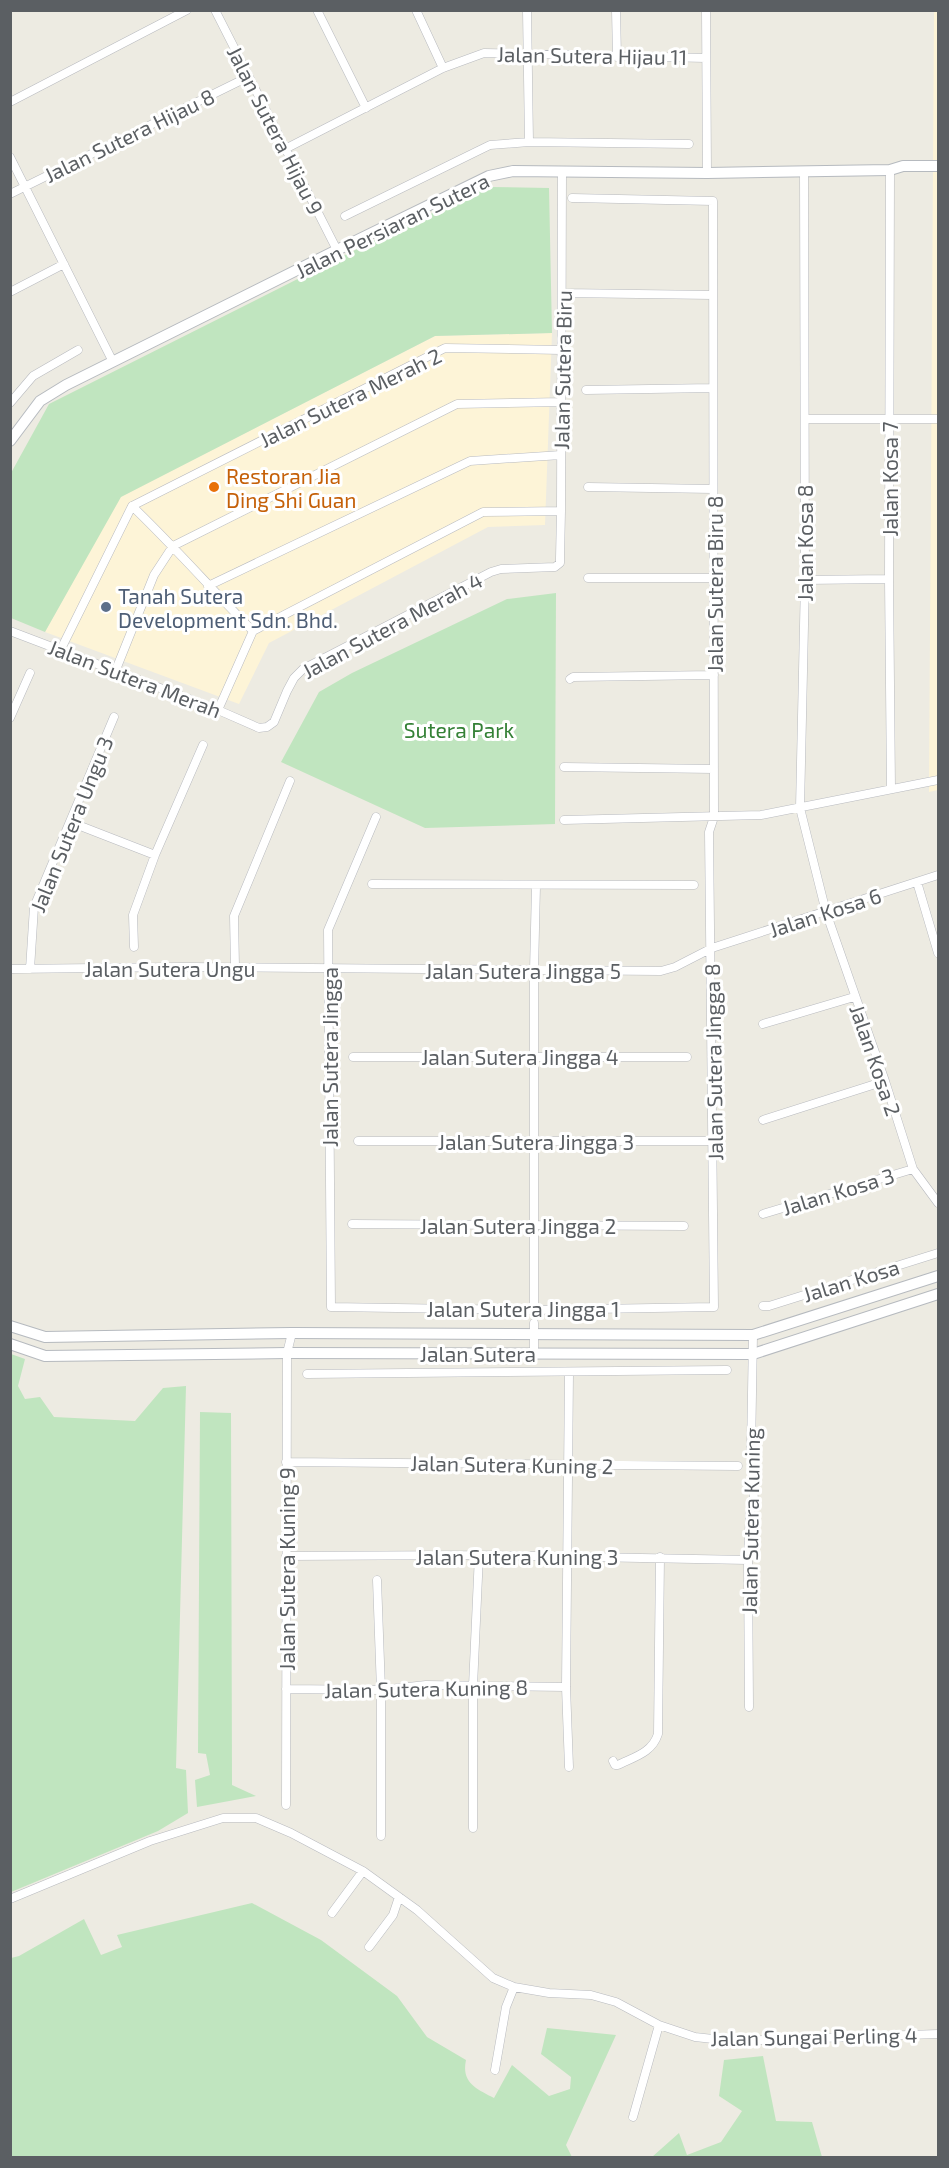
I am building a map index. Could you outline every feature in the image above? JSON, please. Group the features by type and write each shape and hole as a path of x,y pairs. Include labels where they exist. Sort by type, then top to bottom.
{"street":[{"path":"10,102 187,10"},
{"name":"Jalan Sutera Hijau 9","path":"215,10 337,250"},
{"path":"317,10 366,108"},
{"path":"416,10 443,68"},
{"path":"527,10 529,142"},
{"path":"616,10 617,57"},
{"path":"706,10 707,173"},
{"name":"Jalan Sutera Hijau 11","path":"285,149 443,68 484,53 706,58"},
{"name":"Jalan Sutera Hijau 8","path":"10,194 248,76"},
{"path":"345,216 490,145 529,142 688,144"},
{"path":"10,157 113,362"},
{"name":"Jalan Persiaran Sutera","path":"892,170 903,166 939,166"},
{"name":"Jalan Persiaran Sutera","path":"10,441 40,401 66,385 489,176 513,171 707,173 892,170 939,172"},
{"name":"Jalan Kosa 7","path":"891,789 889,418 892,170"},
{"name":"Jalan Sutera Biru","path":"555,567 560,563 561,511 562,171"},
{"name":"Jalan Kosa 8","path":"804,171 805,580 800,808 826,912"},
{"name":"Jalan Sutera Biru 8","path":"572,198 713,201 714,817"},
{"path":"10,292 64,264"},
{"path":"563,293 713,295"},
{"name":"Jalan Sutera Merah 2","path":"132,506 445,348 561,350"},
{"path":"10,404 33,376 78,350"},
{"path":"586,390 713,388"},
{"path":"115,672 154,575 173,546 457,404 561,402"},
{"path":"805,419 939,419"},
{"path":"208,586 470,461 561,456"},
{"path":"588,487 714,489"},
{"path":"61,649 132,506 253,631"},
{"path":"218,710 253,631 483,512 561,511"},
{"name":"Jalan Sutera Merah 4","path":"259,728 274,722 294,678 303,669 491,572 501,569 555,567"},
{"path":"588,578 713,578"},
{"path":"805,580 889,579"},
{"name":"Jalan Sutera Merah","path":"10,630 259,728"},
{"path":"10,718 30,673"},
{"path":"570,679 573,677 714,675"},
{"name":"Jalan Sutera Ungu 3","path":"30,969 33,907 114,717"},
{"path":"134,947 133,915 155,855 203,746"},
{"path":"564,767 714,769"},
{"path":"564,820 761,815 939,780"},
{"path":"234,967 234,916 290,781"},
{"name":"Jalan Sutera Jingga","path":"331,1307 328,930 376,817"},
{"name":"Jalan Sutera Jingga 8","path":"714,817 709,832 714,1307"},
{"path":"70,822 155,855"},
{"name":"Jalan Kosa 6","path":"712,948 939,875"},
{"path":"917,882 939,953"},
{"path":"372,884 694,885"},
{"path":"534,1353 536,886"},
{"name":"Jalan Kosa 2","path":"826,912 913,1169 939,1203"},
{"name":"Jalan Sutera Jingga 5","path":"329,969 661,971 675,967 712,948"},
{"name":"Jalan Sutera Ungu","path":"10,969 234,967 329,969"},
{"path":"763,1024 854,997"},
{"name":"Jalan Sutera Jingga 4","path":"353,1057 687,1057"},
{"path":"763,1120 885,1081"},
{"name":"Jalan Sutera Jingga 3","path":"358,1141 714,1141"},
{"name":"Jalan Kosa 3","path":"763,1214 913,1169"},
{"name":"Jalan Sutera Jingga 2","path":"352,1224 684,1226"},
{"name":"Jalan Kosa","path":"763,1306 939,1253"},
{"name":"Jalan Sutera","path":"10,1326 45,1336 292,1333 534,1320 753,1335 939,1276"},
{"name":"Jalan Sutera","path":"10,1344 45,1356 287,1353 753,1354 939,1294"},
{"name":"Jalan Sutera Jingga 1","path":"331,1307 534,1320 714,1307"},
{"name":"Jalan Sutera Kuning 9","path":"286,1805 287,1353 292,1333"},
{"name":"Jalan Sutera Kuning","path":"749,1707 748,1560 750,1511 754,1500 751,1451 753,1335"},
{"path":"307,1374 728,1370"},
{"path":"569,1373 566,1687 569,1767"},
{"name":"Jalan Sutera Kuning 2","path":"286,1462 738,1466"},
{"path":"473,1828 473,1686 479,1555"},
{"name":"Jalan Sutera Kuning 3","path":"286,1556 479,1555 748,1560"},
{"path":"613,1761 615,1765 618,1765 648,1751 655,1743 658,1734 660,1557"},
{"path":"377,1580 381,1689 381,1836"},
{"name":"Jalan Sutera Kuning 8","path":"286,1689 381,1689 426,1685 566,1687"},
{"name":"Jalan Sungai Perling 4","path":"10,1899 150,1841 223,1818 256,1818 291,1833 363,1871 399,1897 493,1978 514,1986 549,1993 591,1995 616,2002 659,2025 695,2037 731,2040 939,2034"},
{"path":"332,1913 363,1871"},
{"path":"369,1947 393,1915 399,1897"},
{"path":"495,2070 506,2007 514,1986"},
{"path":"633,2117 659,2025"}],"shaded area":[{"path":"938,10 938,790 929,792 934,11"},
{"path":"552,333 545,525 488,527 269,643 239,704 45,632 120,497 435,336"}],"green space":[{"path":"489,187 549,188 552,333 435,336 121,497 45,632 11,618 11,473 49,404 385,235"},
{"name":"Sutera Park","path":"556,593 555,824 425,828 281,762 319,692 352,673 507,599"},
{"path":"11,1354 25,1359 18,1386 25,1399 40,1397 54,1417 135,1421 163,1388 186,1386 176,1768 186,1770 188,1813 158,1831 11,1892"},
{"path":"200,1412 231,1413 232,1785 256,1796 197,1807 195,1780 210,1775 206,1754 198,1753"},
{"path":"252,1903 321,1940 397,1996 427,2037 466,2060 468,2080 482,2092 494,2098 512,2065 549,2096 570,2089 571,2077 541,2054 547,2028 616,2035 566,2145 572,2157 11,2157 11,1958 19,1956 84,1919 101,1955 122,1947 117,1935"},
{"path":"763,2056 776,2121 812,2122 822,2157 652,2157 679,2133 687,2155 721,2142 742,2111 719,2096 724,2060"}],"place":[{"name":"Restoran Jia Ding Shi Guan","path":"214,487"},
{"name":"Tanah Sutera Development Sdn. Bhd.","path":"106,607"}]}
